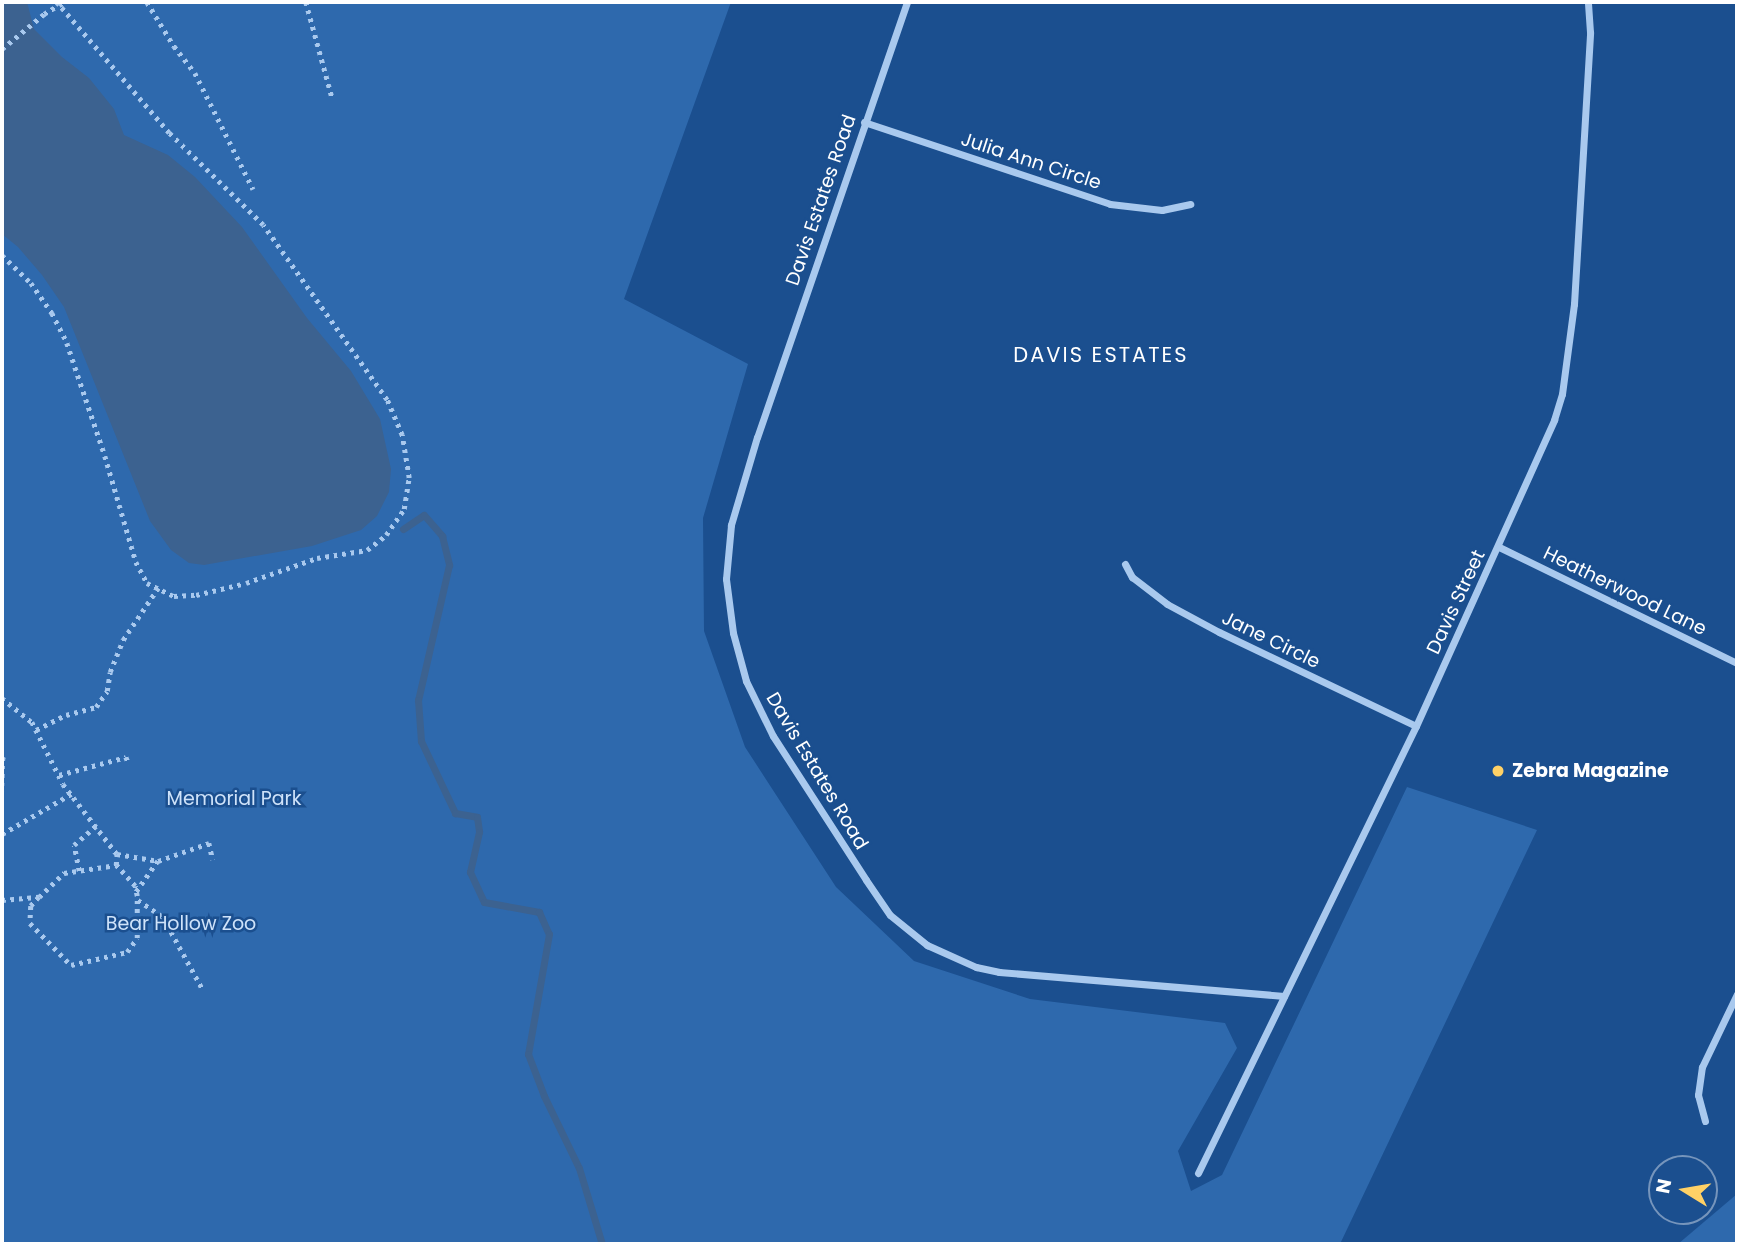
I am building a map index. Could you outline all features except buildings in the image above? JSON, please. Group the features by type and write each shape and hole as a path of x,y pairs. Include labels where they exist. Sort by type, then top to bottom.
{"street":[{"name":"Davis Estates Road","path":"907,2 757,437 731,525 726,579 733,633 746,681 758,709 884,906 911,934 935,950 999,972 1284,996"},
{"name":"Davis Street","path":"1198,1173 1416,726 1554,421 1569,348 1589,59 1588,2"},
{"name":"Julia Ann Circle","path":"864,122 1110,204 1162,210 1190,204"},
{"name":"Heatherwood Lane","path":"1499,547 1737,663"},
{"name":"Jane Circle","path":"1125,564 1132,577 1147,591 1177,609 1371,707 1416,726"},
{"path":"1704,1121 1698,1095 1702,1067 1737,994"}],"path":[{"path":"2,49 57,4 66,2"},
{"path":"147,2 174,46 195,73 253,189"},
{"path":"306,2 332,97"},
{"path":"2,255 31,283 62,333 105,456 136,562 147,583 174,596 196,594 246,583 317,558 367,550 386,535 404,509 409,478 402,435 387,400 263,225 169,133 57,4"},
{"path":"36,730 66,715 96,708 107,691 110,672 122,640 158,588"},
{"path":"2,698 32,722 71,794 117,854 116,865"},
{"path":"2,760 3,757 2,791"},
{"path":"59,775 126,757 129,764"},
{"path":"2,834 71,794"},
{"path":"79,871 74,845 96,826"},
{"path":"117,854 158,861 209,843 214,860"},
{"path":"136,892 158,861"},
{"path":"116,865 126,874 136,892 137,938 128,952 71,965 30,923 31,906 64,873 116,865"},
{"path":"2,900 39,897"},
{"path":"137,900 163,917 202,988"}],"green space":[{"path":"2,2 731,2 624,299 748,364 703,518 704,631 745,747 836,887 914,961 1030,999 1225,1023 1237,1048 1178,1151 1191,1191 1222,1175 1407,787 1537,830 1340,1244 2,1244"},
{"path":"1737,1194 1737,1244 1678,1244 1700,1225 1718,1225 1718,1210"}],"shaded area":[{"path":"2,2 27,2 34,29 62,57 89,78 114,109 124,135 168,155 195,177 242,227 307,318 351,371 380,419 391,469 389,492 377,516 361,530 312,546 204,565 189,563 171,550 150,521 64,307 42,275 18,247 2,234"}],"waterway":[{"path":"403,529 424,515 442,536 449,565 418,700 421,741 455,813 477,817 479,832 470,872 484,902 539,912 549,934 528,1054 544,1096 579,1168 602,1244"}],"place":[{"name":"Zebra Magazine","path":"1498,771"}],"district":[{"name":"DAVIS ESTATES","path":"1101,355"}],"park label":[{"name":"Memorial Park","path":"234,799"},
{"name":"Bear Hollow Zoo","path":"181,924"}]}
